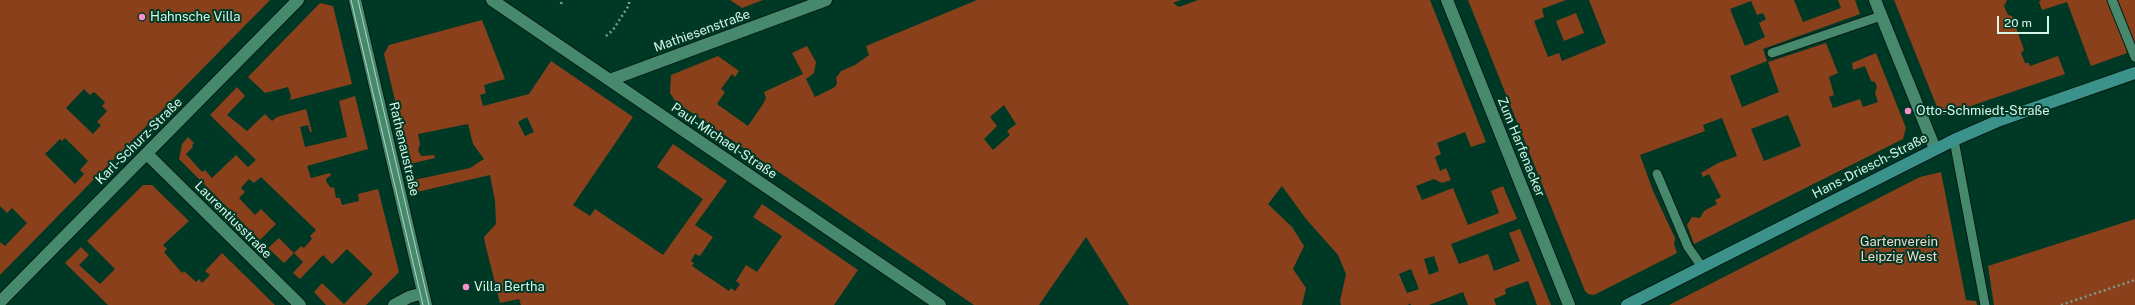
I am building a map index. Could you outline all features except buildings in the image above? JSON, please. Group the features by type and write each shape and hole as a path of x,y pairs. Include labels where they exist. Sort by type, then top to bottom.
{"main road":[{"name":"Hans-Driesch-Straße","path":"1628,305 1954,140 2000,120 2135,73"}],"street":[{"name":"Karl-Schurz-Straße","path":"0,302 298,0"},
{"name":"Rathenaustraße","path":"355,0 425,299"},
{"name":"Paul-Michael-Straße","path":"492,0 940,305"},
{"name":"Mathiesenstraße","path":"610,80 826,0"},
{"name":"Zum Harfenacker","path":"1447,0 1569,305"},
{"path":"1875,0 1935,149"},
{"name":"Laurentiusstraße","path":"146,154 300,305"},
{"path":"394,305 409,297 425,299"}],"lane":[{"path":"2112,0 2135,57"},
{"path":"1772,53 1881,16"},
{"path":"1954,140 1985,305"},
{"path":"1657,174 1688,247 1702,267"}],"path":[{"path":"561,4 562,0"},
{"path":"606,36 613,30 629,5 629,0"},
{"path":"2062,305 2135,280"}],"green space":[{"path":"0,0 270,0 0,275 0,242 5,246 27,223 12,208 7,213 0,206","holes":["84,89 90,95 94,92 105,102 102,106 107,111 97,122 101,125 93,134 66,108","65,138 88,161 80,170 84,174 75,184 45,154 60,139 62,141"]},
{"path":"730,0 763,0 742,8"},
{"path":"977,0 1181,0 1173,3 1179,7 1198,0 1430,0 1486,142 1471,147 1465,132 1437,143 1441,154 1435,157 1440,171 1446,168 1451,180 1442,183 1434,179 1416,186 1422,200 1453,188 1468,225 1499,213 1491,191 1503,186 1517,219 1451,244 1459,264 1488,254 1494,271 1520,261 1509,233 1520,229 1551,305 1537,305 1528,281 1505,289 1506,294 1494,299 1496,305 1468,305 1463,292 1429,305 1411,305 1410,303 1408,305 1341,305 1340,301 1346,274 1338,255 1306,219 1282,186 1268,204 1292,227 1304,246 1293,269 1306,288 1302,305 1129,305 1086,237 1039,305 974,305 676,102 670,93 671,75 718,56 739,71 735,77 732,74 721,89 725,92 717,104 748,126 766,98 764,92 803,74 792,53 807,46 816,62 814,73 806,79 815,97 835,87 837,83 836,78 841,71 855,65 869,55 866,46","holes":["1004,105 1016,124 1007,131 1010,135 993,150 984,139 997,126 990,117","1434,256 1439,271 1429,275 1424,259","1411,269 1419,289 1407,293 1399,274"]},
{"path":"1468,0 1566,0 1542,9 1544,17 1534,21 1548,57 1559,53 1562,61 1606,43 1589,0 1794,0 1803,22 1841,8 1838,0 1855,0 1860,14 1763,49 1767,61 1730,76 1742,107 1779,92 1768,62 1826,43 1838,73 1829,77 1834,95 1829,97 1833,108 1860,99 1863,107 1878,102 1875,93 1877,87 1875,82 1871,81 1865,66 1853,70 1852,63 1876,53 1906,128 1903,139 1694,244 1687,225 1692,217 1700,218 1704,211 1717,204 1715,200 1721,197 1709,174 1703,177 1701,173 1718,163 1737,156 1722,118 1703,125 1705,131 1640,155 1653,191 1675,238 1674,244 1677,253 1594,295 1588,294 1585,291","holes":["1751,1 1757,15 1763,13 1766,19 1759,23 1765,37 1745,46 1730,9","1788,115 1801,146 1764,161 1751,129"]},
{"path":"1894,0 2007,0 2004,6 2008,15 2012,16 2024,50 2021,53 2025,63 2029,63 2030,66 2058,56 2065,74 1944,115 1939,112"},
{"path":"2041,0 2135,0 2135,47 2126,50 2127,53 2091,66 2067,2 2042,10 2039,2"},
{"path":"320,3 333,6 352,84 290,100 291,96 288,87 265,93 248,77"},
{"path":"1576,13 1584,33 1564,41 1556,21"},
{"path":"482,20 505,79 484,85 486,93 480,95 483,106 529,94 551,61 633,117 573,205 590,216 595,209 663,255 703,199 657,167 673,144 727,181 695,225 713,237 700,256 695,254 691,261 694,263 692,266 729,291 731,288 735,291 740,284 736,281 746,265 757,272 782,236 753,217 762,204 858,270 834,305 521,305 519,299 500,303 484,237 496,224 495,201 490,175 417,192 414,180 470,168 484,159 473,144 468,124 418,134 420,144 418,150 421,156 434,155 435,158 410,164 384,54 389,45","holes":["527,117 534,132 525,136 518,122"]},
{"path":"237,87 245,96 227,115 247,131 265,114 272,121 277,117 306,109 312,132 310,132 308,125 300,127 305,147 347,137 339,101 355,96 368,149 307,166 311,178 330,173 331,175 326,179 327,183 331,188 334,187 336,198 340,198 342,205 359,201 358,194 378,189 399,272 366,305 326,305 314,292 322,283 344,304 373,274 347,249 332,264 323,255 300,279 293,273 303,262 294,253 301,246 304,248 312,239 310,236 316,230 261,177 254,183 249,179 241,188 245,192 239,198 255,215 261,209 276,224 260,240 179,159 182,144 188,137 194,143 192,145 193,147 186,154 202,172 205,170 212,178 236,155 248,167 256,160 210,115"},
{"name":"Gartenverein Leipzig West","path":"1941,172 1966,300 1976,301 1977,305 1669,305 1920,177"},
{"path":"143,185 152,185 189,221 163,245 167,249 164,252 182,273 184,271 196,282 199,279 202,283 210,275 205,271 222,253 275,305 108,305 65,263 81,247 89,255 79,265 100,284 115,269 87,241"},
{"path":"2135,219 2135,305 1994,305 1988,266"},
{"path":"279,238 294,253 284,263 268,248"}],"tram line":[{"path":"351,0 423,305"},
{"path":"358,0 429,305"}],"place":[{"name":"Hahnsche Villa","path":"142,17"},
{"name":"Otto-Schmiedt-Straße","path":"1908,111"},
{"name":"Villa Bertha","path":"466,287"}]}
